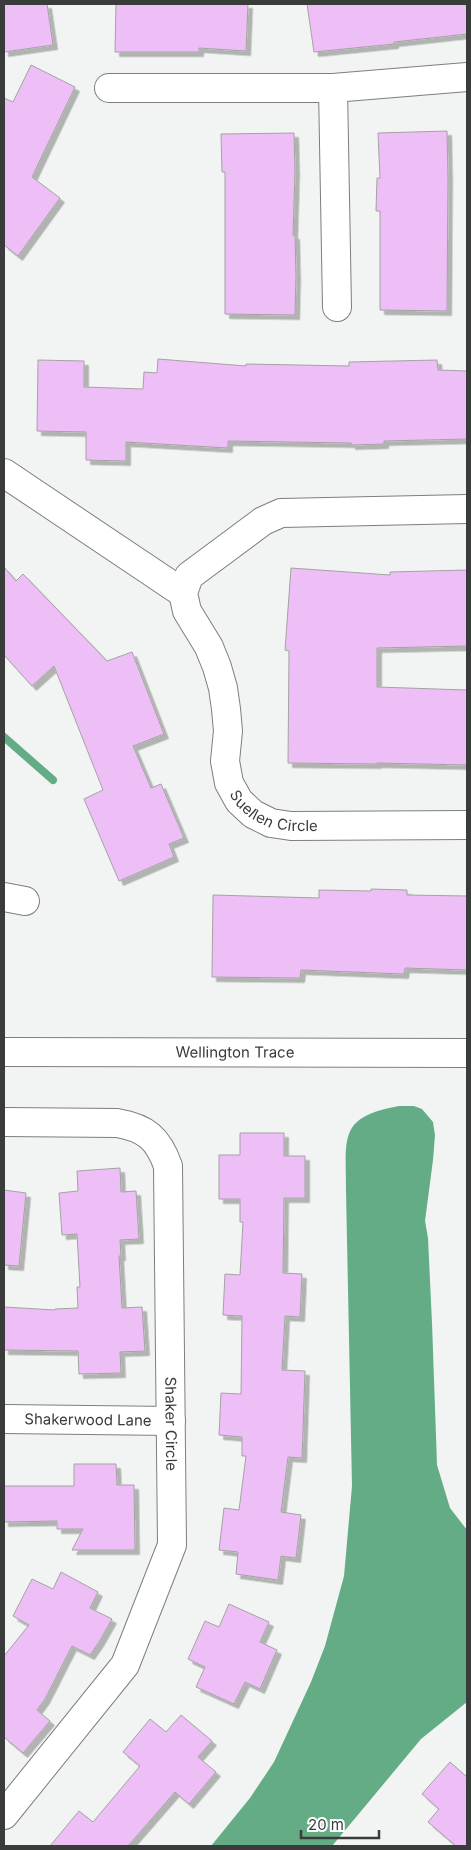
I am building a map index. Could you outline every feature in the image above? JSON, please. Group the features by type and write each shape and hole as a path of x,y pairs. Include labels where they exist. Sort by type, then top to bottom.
{"street":[{"path":"109,88 333,88 467,77"},
{"path":"333,88 337,307"},
{"path":"4,473 183,593 189,576 263,521 282,513 467,509"},
{"name":"Suellen Circle","path":"183,593 187,611 209,647 223,688 228,731 225,761 229,783 239,801 253,814 271,823 291,826 467,825"},
{"name":"Wellington Trace","path":"4,1052 467,1053"},
{"name":"Shaker Circle","path":"4,1122 117,1123 134,1126 150,1135 162,1149 168,1166 172,1545 125,1664 4,1815"},
{"name":"Shakerwood Lane","path":"4,1419 171,1421"}],"shaded area":[{"path":"399,1106 414,1106 422,1109 433,1122 435,1135 425,1221 428,1238 437,1465 450,1508 467,1530 467,1702 421,1739 332,1846 211,1846 250,1798 274,1762 311,1682 325,1646 344,1576 352,1486 346,1191 347,1143 355,1123 365,1116"}],"building":[{"path":"4,4 47,4 53,45 4,52"},
{"path":"116,4 248,4 246,51 199,48 199,52 115,52"},
{"path":"307,4 467,4 467,34 314,52"},
{"path":"31,65 75,87 32,177 60,198 18,256 4,245 4,98 13,102"},
{"path":"447,131 447,311 380,310 380,211 376,211 377,178 380,178 378,133"},
{"path":"294,133 293,235 295,235 295,315 225,314 225,172 222,172 221,134"},
{"path":"158,359 246,366 246,364 349,366 349,362 437,360 438,370 467,371 467,439 384,441 384,444 351,445 351,443 228,441 228,448 126,442 126,461 86,460 86,432 37,431 38,360 84,361 84,387 143,389 144,372 157,373"},
{"path":"4,567 16,581 23,574 107,661 132,652 164,734 133,746 151,788 161,784 184,838 169,844 174,857 119,881 84,799 103,790 54,666 32,686 4,655"},
{"path":"291,568 390,575 390,572 467,570 467,646 377,648 377,687 467,690 467,765 288,763 289,651 285,650"},
{"path":"371,889 407,890 407,895 467,896 467,970 405,968 404,974 301,970 300,978 212,977 213,895 319,898 319,890 371,891"},
{"path":"240,1133 284,1133 284,1156 305,1156 305,1198 284,1198 283,1273 302,1274 300,1317 285,1316 282,1370 305,1371 302,1458 288,1457 281,1512 301,1515 296,1558 281,1556 278,1580 236,1574 238,1552 219,1550 224,1508 239,1510 246,1456 242,1456 242,1437 219,1435 221,1393 241,1394 242,1316 223,1315 225,1274 240,1275 243,1222 240,1222 240,1199 219,1199 219,1155 240,1155"},
{"path":"120,1168 121,1192 136,1191 139,1239 120,1240 122,1308 142,1307 145,1351 120,1352 121,1373 79,1374 78,1351 4,1350 4,1307 55,1310 78,1308 77,1287 80,1287 77,1234 62,1235 59,1193 78,1191 77,1171"},
{"path":"4,1190 26,1193 19,1266 4,1265"},
{"path":"74,1464 116,1464 117,1485 134,1485 135,1550 72,1550 83,1529 57,1529 57,1521 4,1522 4,1486 74,1486"},
{"path":"61,1572 98,1592 90,1608 112,1619 90,1655 72,1646 45,1699 37,1710 50,1721 23,1753 4,1737 4,1656 29,1625 13,1616 32,1579 53,1589"},
{"path":"229,1604 269,1622 260,1642 277,1650 260,1689 245,1682 234,1704 196,1687 205,1667 188,1659 205,1621 219,1627"},
{"path":"181,1715 212,1741 198,1757 216,1772 189,1804 175,1792 128,1846 50,1846 79,1811 93,1822 140,1766 123,1752 150,1719 166,1732"},
{"path":"450,1762 467,1777 467,1846 456,1846 428,1822 439,1809 422,1794"}],"waterway":[{"path":"4,737 53,780"}]}
